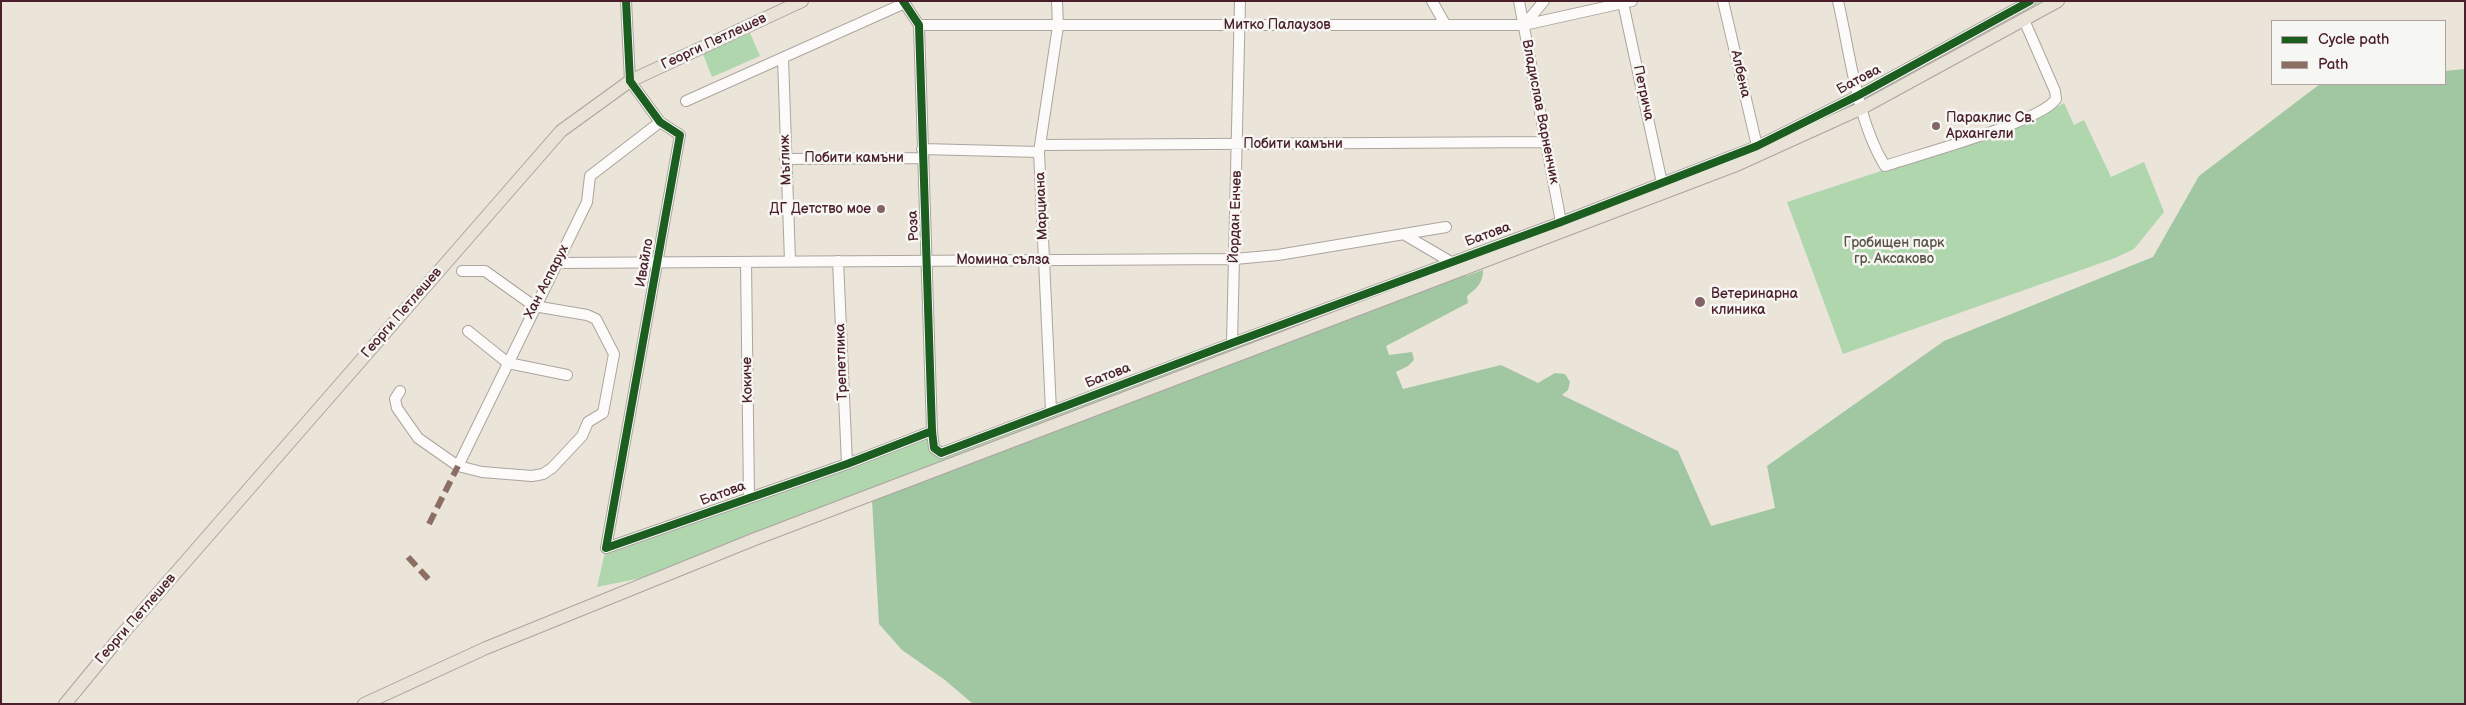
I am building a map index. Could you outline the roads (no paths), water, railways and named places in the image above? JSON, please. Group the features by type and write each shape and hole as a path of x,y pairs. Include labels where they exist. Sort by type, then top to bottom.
{"main road":[{"name":"Георги Петлешев","path":"65,704 131,623 560,131 630,80 802,1"},
{"path":"364,704 495,644 755,539 1734,166 1862,108 2058,1"}],"street":[{"path":"626,1 630,80"},
{"name":"Марциана","path":"1051,411 1040,149 1058,26 1057,1"},
{"name":"Йордан Енчев","path":"1232,342 1240,1"},
{"path":"1432,1 1445,24"},
{"name":"Владислав Варненчик","path":"1519,1 1560,222"},
{"path":"1524,25 1544,1"},
{"name":"Албена","path":"1723,1 1757,146"},
{"path":"1838,1 1862,108 1875,150 1885,166 2027,119 2045,110 2056,99 2055,91 2024,20"},
{"name":"Батова","path":"937,452 942,454 1232,342 1560,222 1757,146 1859,95 2030,1"},
{"path":"686,101 904,2 918,25"},
{"name":"Митко Палаузов","path":"918,25 1524,25 1628,2"},
{"name":"Петрича","path":"1628,2 1662,183"},
{"name":"Роза","path":"918,25 928,260 932,431 934,448 937,452"},
{"name":"Мъглиж","path":"782,58 790,262"},
{"name":"Ивайло","path":"606,548 680,135 660,122 630,80"},
{"name":"Хан Аспарух","path":"458,466 534,306 587,202 590,176 660,122"},
{"name":"Побити камъни","path":"786,159 1040,149 1238,144 1546,142"},
{"name":"Момина сълза","path":"557,263 1235,259 1278,255 1446,227"},
{"path":"1405,235 1451,262"},
{"name":"Трепетлика","path":"838,261 847,464"},
{"name":"Кокиче","path":"746,262 749,498"},
{"path":"400,391 395,399 397,408 418,438 458,466 482,472 538,476 552,468 582,436 588,422 603,413 614,359 613,350 593,316 534,306 485,271 462,271"},
{"path":"468,331 508,363 567,374"},
{"name":"Батова","path":"606,548 847,464 932,431"}],"place":[{"name":"Параклис Св. Архангели","path":"1936,126"},
{"name":"ДГ Детство мое","path":"881,209"},
{"name":"Ветеринарна клиника","path":"1700,302"}],"park label":[{"name":"Гробищен парк гр. Аксаково","path":"1894,252"}]}
